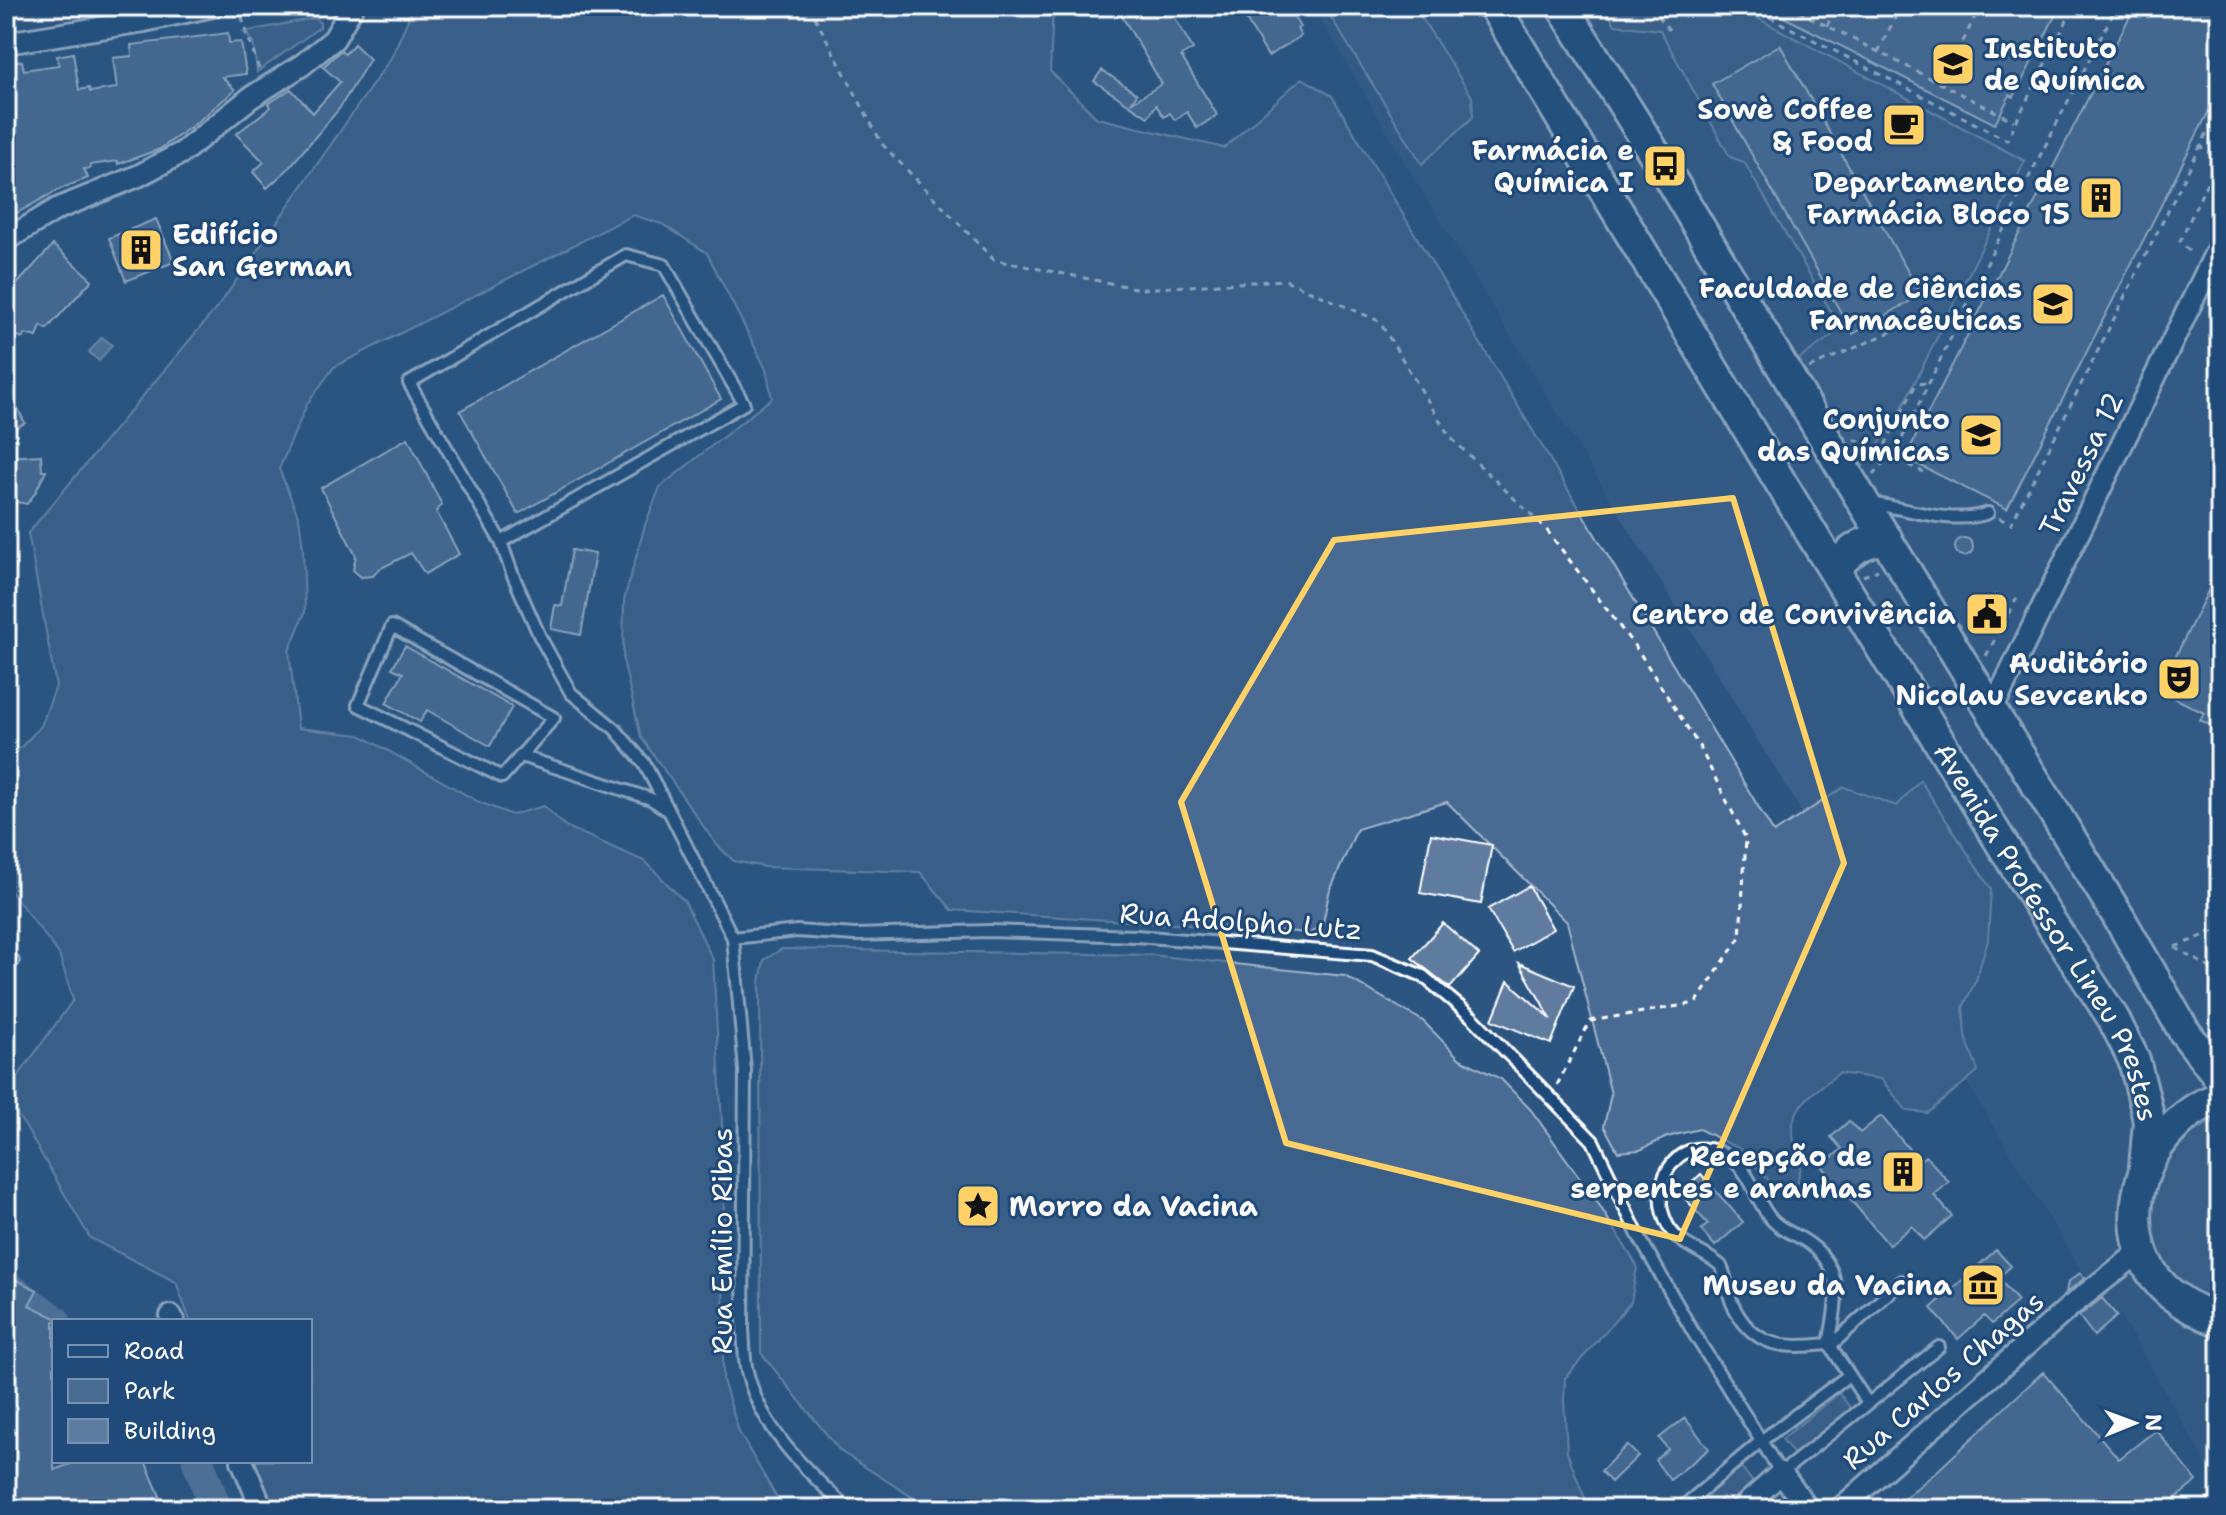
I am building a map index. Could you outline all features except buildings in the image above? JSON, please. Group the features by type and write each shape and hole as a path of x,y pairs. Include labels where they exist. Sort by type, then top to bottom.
{"main road":[{"name":"Avenida Professor Lineu Prestes","path":"1494,6 2040,906 2113,1018 2130,1050 2149,1122 2145,1167"},
{"path":"1562,6 2112,905 2184,1031 2220,1078"},
{"path":"1817,541 1853,526 1866,506"},
{"path":"1839,577 1855,547 1869,541 1893,549"},
{"path":"2220,1098 2179,1120 2158,1145 2145,1167 2137,1192 2135,1223 2152,1273 2169,1293 2195,1311 2220,1321"}],"street":[{"path":"6,43 144,21 213,6"},
{"path":"6,240 57,209 138,176 183,152 334,39 353,6"},
{"name":"Travessa 12","path":"1992,710 2220,244"},
{"name":"Rua Carlos Chagas","path":"1840,1509 2085,1295 2142,1250"},
{"path":"243,1463 262,1509"},
{"path":"1748,1506 1781,1473 1808,1509"}],"lane":[{"path":"501,542 744,404 664,265 626,255 409,383 501,542 540,637 571,693 615,729 644,763 733,938"},
{"path":"1866,506 1954,517 1976,517 1988,513"},
{"path":"392,626 554,718 521,756 502,777 358,705 392,626"},
{"path":"521,756 651,799 669,811"},
{"name":"Rua Adolpho Lutz","path":"733,938 797,931 855,935 989,931 1136,936 1372,955 1423,976 1472,1017 1593,1141 1638,1235 1693,1332 1781,1473"},
{"name":"Rua Emílio Ribas","path":"733,938 745,1070 743,1329 746,1366 754,1392 783,1445 848,1509"},
{"path":"1867,1402 1830,1345 1836,1288 1832,1269 1820,1251 1774,1221 1753,1184 1728,1157 1706,1149 1688,1152 1675,1159 1666,1170 1659,1188 1668,1226 1680,1240 1721,1266 1733,1306 1753,1331 1767,1342 1787,1348 1830,1345 1902,1281"},
{"path":"1781,1473 1939,1347"},
{"path":"1680,1509 1761,1441 1849,1375"}],"path":[{"path":"238,6 265,88"},
{"path":"809,6 882,144 994,260 1140,289 1285,280 1379,321 1450,437 1546,529 1639,652 1699,746 1746,839 1740,937 1696,1003 1590,1021 1551,1095"},
{"path":"1651,6 1669,30"},
{"path":"1748,6 2007,140 2074,6"},
{"path":"1788,6 2014,121"},
{"path":"1827,26 1836,6"},
{"path":"1878,52 1901,6"},
{"path":"1942,85 1980,6"},
{"path":"1897,449 2117,6"},
{"path":"1988,513 2011,524 2220,107"},
{"path":"2189,251 2180,241 2217,161 2201,146"},
{"path":"1789,376 1911,323 1956,327"},
{"path":"1889,456 1886,443 1916,384 1929,383"},
{"path":"1851,438 1923,472"},
{"path":"1839,577 1893,549"},
{"path":"1974,680 2018,596"},
{"path":"2220,929 2175,947 2220,974"},
{"path":"1995,1508 2002,1503 2006,1509"}],"highlighted area":[{"path":"1733,498 1844,863 1680,1239 1286,1143 1181,802 1334,540"}],"shaded area":[{"path":"1313,6 2220,6 2220,1487 2120,1314 2082,1271 1410,171"},
{"path":"102,337 112,345 99,361 89,352"}],"green space":[{"path":"414,6 1053,6 1050,71 1097,118 1224,148 1302,78 1332,96 1774,833 1844,787 1897,806 1920,780 1991,889 1988,940 1976,980 1963,1007 1965,1035 1978,1071 1928,1113 1907,1111 1881,1079 1839,1073 1806,1100 1794,1120 1792,1132 1802,1161 1797,1184 1776,1188 1740,1149 1699,1129 1667,1137 1640,1150 1618,1152 1604,1126 1611,1094 1567,922 1447,802 1357,829 1329,893 1323,923 1311,933 952,910 920,872 765,867 734,861 716,844 641,737 623,660 624,600 645,525 660,487 772,398 766,369 707,253 662,224 633,215 334,367 307,404 279,469 299,518 303,549 305,612 289,651 298,728 360,735 479,802 512,815 544,806 565,826 646,862 685,902 713,960 724,1161 723,1380 739,1432 783,1509 258,1509 242,1463 312,1463 312,1319 189,1319 176,1282 90,1238 6,1099 6,1093 73,1000 59,954 6,885 6,763 41,726 56,686 28,533 220,304 391,58"},
{"path":"1324,6 1414,6 1472,97 1473,117 1422,164"},
{"path":"1604,6 1735,6 2025,161 1895,422 1863,466 1810,383 1799,359 1837,332 1839,325 1744,162 1730,157 1660,30 1615,25"},
{"path":"315,18 320,27 257,72 253,41 243,32"},
{"path":"782,949 1151,955 1345,976 1423,1021 1460,1059 1501,1079 1531,1110 1598,1203 1637,1266 1631,1302 1565,1378 1567,1452 1589,1509 931,1509 840,1451 761,1353 760,982 764,960"},
{"path":"2220,1118 2220,1311 2176,1283 2159,1254 2151,1221 2155,1187 2170,1156 2193,1132"},
{"path":"1839,1393 1852,1410 1795,1456 1782,1439"},
{"path":"1741,1467 1755,1485 1729,1509 1692,1509"}],"waterway":[{"path":"6,1286 52,1319"},
{"path":"199,1463 216,1509"}],"place":[{"name":"Instituto de Química","path":"1953,64"},
{"name":"Sowè Coffee & Food","path":"1904,125"},
{"name":"Farmácia e Química I","path":"1665,166"},
{"name":"Departamento de Farmácia Bloco 15","path":"2101,198"},
{"name":"Edifício San German","path":"141,250"},
{"name":"Faculdade de Ciências Farmacêuticas","path":"2053,304"},
{"name":"Conjunto das Químicas","path":"1981,435"},
{"name":"Centro de Convivência","path":"1987,614"},
{"name":"Auditório Nicolau Sevcenko","path":"2179,679"},
{"name":"Recepção de serpentes e aranhas","path":"1903,1172"},
{"name":"Morro da Vacina","path":"978,1206"},
{"name":"Museu da Vacina","path":"1983,1285"}]}
